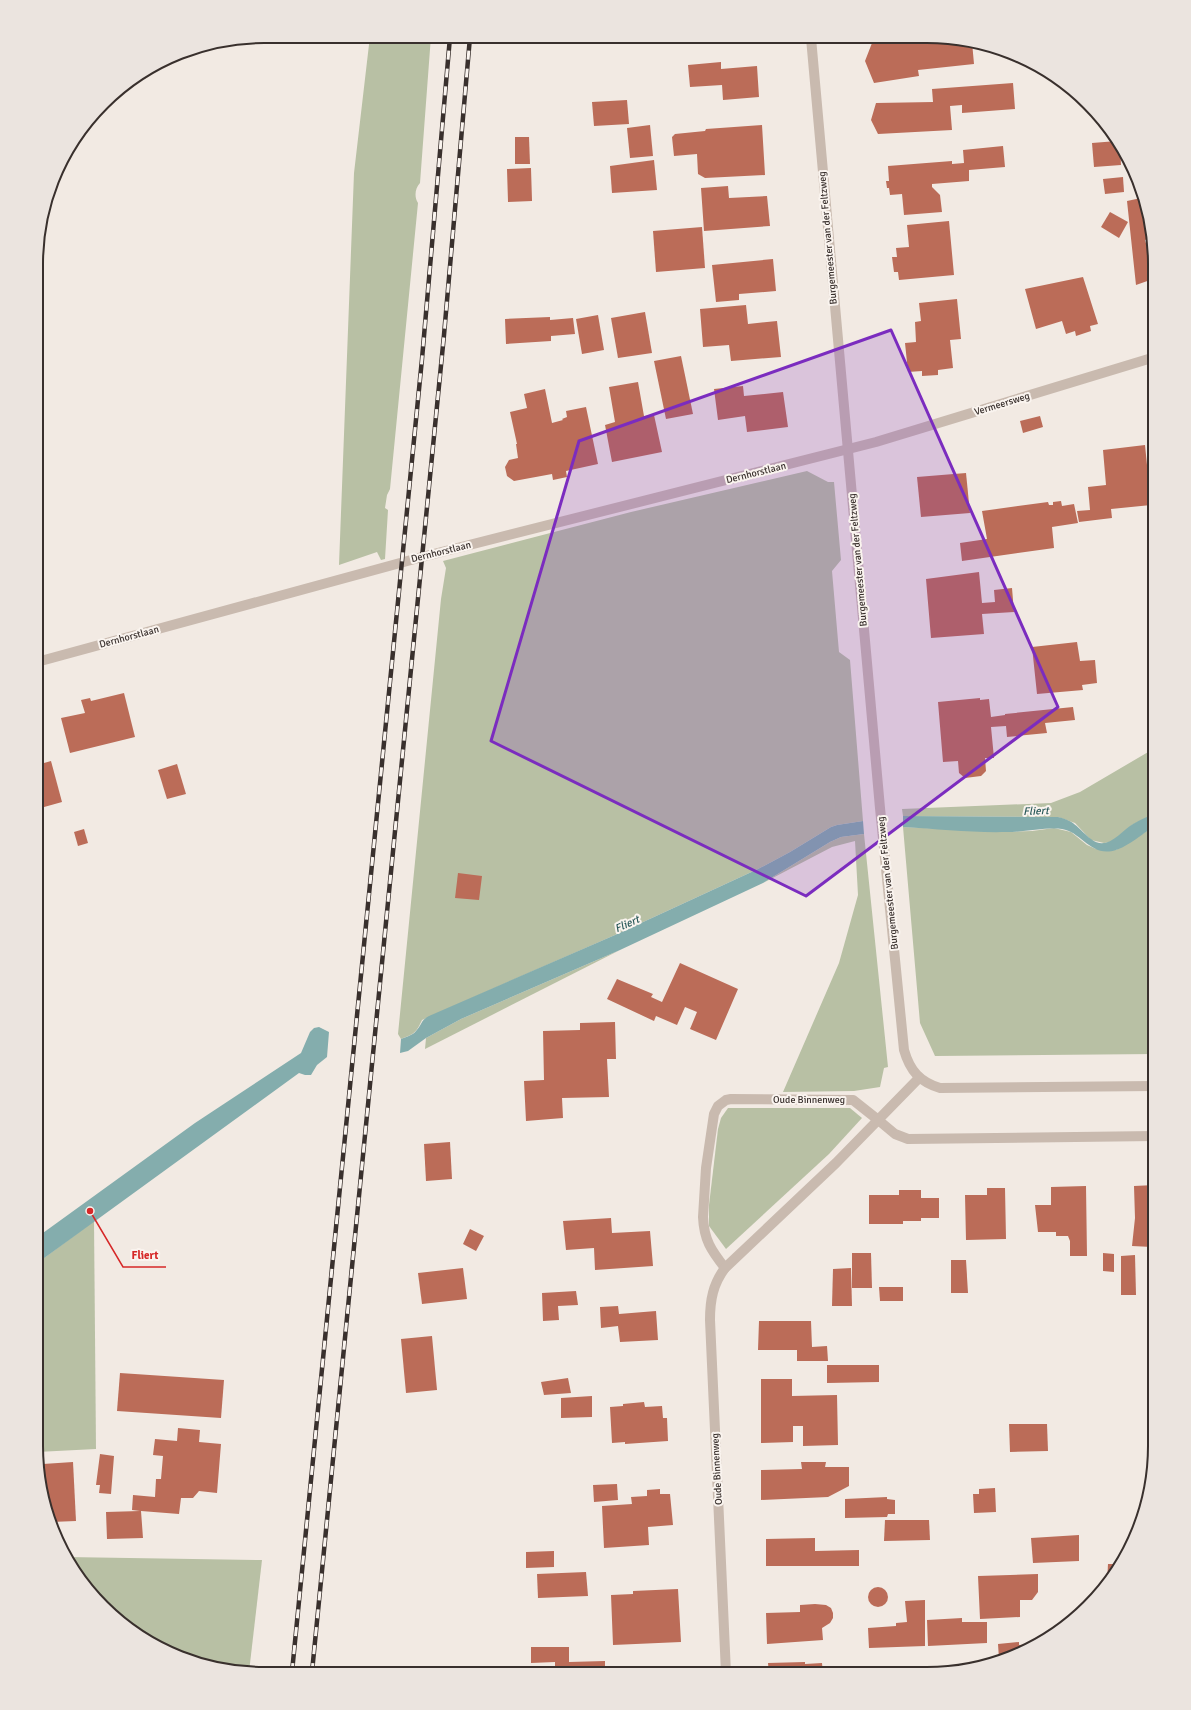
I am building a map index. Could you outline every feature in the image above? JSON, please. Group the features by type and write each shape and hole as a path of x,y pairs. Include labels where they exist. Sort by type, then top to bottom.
{"street":[{"name":"Burgemeester van der Feltzweg","path":"811,43 880,808 904,1050 909,1065 919,1078 930,1085 940,1088 1148,1086"},
{"name":"Vermeersweg","path":"848,450 1148,358"},
{"name":"Dernhorstlaan","path":"43,660 422,557 848,450"},
{"path":"919,1078 877,1120 895,1134 908,1139 1148,1136"},
{"name":"Oude Binnenweg","path":"725,1268 713,1253 707,1242 703,1217 711,1134 714,1114 718,1106 726,1100 731,1099 853,1100 877,1120 836,1163 725,1268 714,1287 711,1298 710,1320 726,1667"}],"highlighted area":[{"path":"891,330 1058,707 806,896 491,741 579,441"}],"green space":[{"path":"369,43 430,43 420,183 417,187 416,193 418,203 390,489 387,495 385,508 388,510 385,559 381,560 377,552 339,565 354,173"},
{"path":"807,471 828,482 834,482 841,560 832,571 839,652 850,660 863,821 831,827 790,852 758,869 615,935 422,1020 414,1032 401,1039 398,1034 441,599 446,568 443,561 631,512"},
{"path":"1148,752 1148,817 1132,825 1112,842 1104,843 1091,840 1075,823 1058,817 903,816 902,809 1051,803 1080,792"},
{"path":"903,827 1006,832 1054,828 1071,832 1087,845 1096,849 1116,850 1148,830 1148,1054 935,1056 920,1023"},
{"path":"864,834 888,1067 884,1068 880,1087 854,1091 783,1092 839,963 858,895 855,841 832,847 763,883 830,842 841,837"},
{"path":"620,950 425,1049 426,1038 461,1019"},
{"path":"728,1108 850,1108 862,1118 829,1154 726,1249 709,1226 709,1205 718,1129 721,1118"},
{"path":"94,1221 96,1449 43,1452 43,1259"},
{"path":"74,1557 262,1560 250,1667 221,1663 193,1655 166,1644 141,1630 118,1612 98,1592 80,1569"}],"water":[{"path":"903,816 1058,817 1069,821 1091,839 1102,843 1108,842 1148,816 1148,831 1125,846 1107,852 1093,848 1069,831 1062,829 994,832 903,827"},
{"path":"863,821 864,834 841,837 830,842 763,883 620,950 461,1019 426,1038 408,1051 400,1053 401,1039 415,1032 429,1016 615,935 758,869 790,852 831,827"},
{"path":"319,1027 329,1032 327,1057 317,1065 311,1075 299,1073 43,1259 43,1233 195,1123 301,1053 310,1032 314,1028"}],"building":[{"path":"872,43 941,43 973,48 974,64 918,70 919,76 874,83 865,61"},
{"path":"721,62 721,69 757,66 759,97 723,100 722,85 690,87 688,65"},
{"path":"1013,83 1015,109 962,113 962,105 950,106 952,130 878,134 871,120 876,103 933,102 932,89"},
{"path":"627,100 629,124 594,126 592,102"},
{"path":"650,125 653,156 630,158 627,128"},
{"path":"762,125 765,175 705,178 698,174 697,154 674,156 672,137 675,134 705,131 706,129"},
{"path":"515,137 529,137 530,164 515,164"},
{"path":"1111,141 1121,159 1121,165 1094,167 1092,143"},
{"path":"1003,146 1005,167 969,170 969,181 932,184 932,187 940,195 942,212 904,215 902,194 890,195 889,188 887,188 886,181 889,181 888,166 952,161 952,164 964,163 963,150"},
{"path":"654,160 657,190 612,193 610,166"},
{"path":"531,168 532,201 508,202 507,169"},
{"path":"1123,177 1124,192 1105,194 1103,179"},
{"path":"728,186 729,198 767,196 770,226 704,231 701,188"},
{"path":"1138,199 1144,221 1147,239 1145,240 1148,250 1148,281 1136,285 1127,201"},
{"path":"1110,212 1128,222 1119,238 1101,227"},
{"path":"949,221 954,275 899,280 898,272 894,272 892,257 897,257 896,248 909,247 907,225"},
{"path":"702,227 705,268 656,272 653,231"},
{"path":"773,259 776,291 739,294 739,300 716,302 712,265"},
{"path":"1083,277 1098,324 1090,326 1091,331 1076,336 1075,331 1066,334 1062,321 1036,329 1025,289"},
{"path":"957,299 961,339 950,340 953,368 938,370 938,375 922,376 922,371 908,372 905,343 916,342 915,322 921,321 919,303"},
{"path":"746,305 748,324 777,321 781,357 731,361 729,345 703,347 700,309"},
{"path":"645,312 652,353 618,358 611,318"},
{"path":"598,315 604,350 582,354 576,319"},
{"path":"550,317 550,320 573,318 575,334 551,336 551,341 506,344 505,319"},
{"path":"681,356 693,414 666,419 654,361"},
{"path":"638,382 644,416 654,415 662,452 612,462 605,425 615,422 609,387"},
{"path":"743,386 744,396 783,392 788,427 747,432 745,416 718,420 714,389"},
{"path":"545,389 552,423 563,420 562,419 567,417 566,411 586,407 598,464 566,471 567,477 553,480 552,474 514,481 507,476 505,467 509,460 518,458 517,444 510,412 527,408 524,394"},
{"path":"1040,416 1043,427 1023,433 1020,421"},
{"path":"1145,445 1148,475 1148,505 1111,509 1112,518 1079,522 1077,511 1090,510 1088,487 1106,485 1103,450"},
{"path":"966,473 970,513 921,517 917,477"},
{"path":"1061,501 1062,506 1074,504 1078,523 1052,527 1054,548 962,561 960,543 987,539 982,511 1048,502 1049,505 1053,505 1053,502"},
{"path":"979,572 982,603 995,602 994,590 1012,588 1014,612 982,614 984,634 931,638 926,579"},
{"path":"1077,642 1080,661 1095,660 1097,683 1082,685 1083,690 1037,694 1032,647"},
{"path":"124,693 135,737 70,753 61,718 85,713 81,700 90,698 91,701"},
{"path":"980,698 980,700 989,699 991,717 1005,714 1073,707 1075,720 1045,723 1047,733 1007,737 1006,726 991,727 994,758 985,758 986,771 981,776 965,778 959,773 958,761 943,762 938,702"},
{"path":"51,761 62,802 43,807 43,763"},
{"path":"177,764 186,794 167,799 158,770"},
{"path":"84,829 88,843 78,846 74,832"},
{"path":"458,873 482,876 479,900 455,898"},
{"path":"680,963 738,989 716,1040 690,1029 697,1012 685,1007 677,1025 656,1016 654,1021 607,999 617,979 653,994 651,997 662,1002"},
{"path":"615,1022 616,1059 607,1059 609,1097 562,1098 563,1118 526,1121 524,1081 544,1080 543,1031 580,1030 580,1023"},
{"path":"450,1142 452,1179 426,1181 424,1144"},
{"path":"1148,1185 1148,1247 1132,1246 1135,1218 1134,1186"},
{"path":"1086,1186 1087,1256 1070,1256 1070,1241 1068,1236 1056,1236 1056,1232 1038,1232 1035,1205 1051,1205 1051,1187"},
{"path":"987,1188 1005,1188 1006,1239 966,1240 965,1195 987,1195"},
{"path":"899,1190 921,1190 921,1198 939,1198 939,1218 921,1218 921,1221 903,1221 903,1224 869,1224 869,1195 899,1195"},
{"path":"611,1218 612,1233 650,1231 653,1266 595,1270 594,1248 566,1250 563,1221"},
{"path":"470,1229 484,1236 476,1251 463,1244"},
{"path":"852,1253 871,1253 872,1288 852,1288"},
{"path":"1103,1253 1114,1254 1114,1272 1103,1271"},
{"path":"1135,1255 1136,1295 1121,1295 1121,1256"},
{"path":"951,1260 966,1260 968,1293 951,1293"},
{"path":"463,1268 467,1299 422,1304 418,1273"},
{"path":"851,1268 852,1306 832,1306 833,1269"},
{"path":"879,1287 903,1287 903,1301 880,1301"},
{"path":"576,1291 578,1305 558,1306 559,1320 543,1321 542,1293"},
{"path":"618,1306 619,1314 656,1311 658,1340 620,1342 618,1326 601,1328 600,1307"},
{"path":"759,1321 811,1321 812,1347 827,1346 828,1361 797,1361 797,1350 758,1350"},
{"path":"432,1336 437,1390 406,1393 401,1339"},
{"path":"827,1365 879,1365 879,1382 827,1383"},
{"path":"120,1373 224,1380 221,1418 117,1411"},
{"path":"568,1378 571,1393 544,1395 541,1382"},
{"path":"761,1379 792,1379 792,1396 837,1395 838,1445 803,1446 803,1426 793,1426 793,1442 761,1443"},
{"path":"592,1396 592,1417 561,1418 561,1398"},
{"path":"644,1402 645,1407 662,1406 663,1418 667,1418 668,1441 625,1444 625,1442 612,1443 610,1407"},
{"path":"1009,1424 1047,1424 1048,1451 1010,1452"},
{"path":"178,1428 200,1430 199,1442 221,1444 217,1493 199,1491 193,1498 181,1498 179,1514 141,1511 143,1538 107,1539 106,1512 140,1511 132,1510 133,1495 155,1497 156,1479 161,1479 163,1456 153,1455 155,1439 177,1441"},
{"path":"100,1454 114,1456 111,1494 99,1493 100,1485 96,1485"},
{"path":"73,1462 76,1521 57,1522 47,1489 44,1464"},
{"path":"801,1462 826,1462 825,1467 849,1467 849,1486 828,1497 761,1500 761,1470 802,1469"},
{"path":"617,1484 618,1500 594,1502 593,1485"},
{"path":"995,1488 996,1512 974,1513 973,1494 979,1494 979,1489"},
{"path":"660,1489 660,1494 670,1494 673,1525 648,1527 649,1545 604,1548 602,1506 632,1504 631,1497 647,1496 647,1490"},
{"path":"887,1497 887,1499 895,1500 895,1514 888,1514 887,1517 845,1518 845,1499"},
{"path":"885,1520 929,1520 930,1540 884,1541"},
{"path":"1079,1535 1079,1561 1033,1563 1031,1538"},
{"path":"815,1538 815,1551 859,1550 859,1566 766,1566 766,1539"},
{"path":"554,1551 554,1567 526,1568 526,1552"},
{"path":"1108,1564 1114,1564 1111,1569 1107,1574"},
{"path":"586,1572 588,1596 538,1598 537,1574"},
{"path":"1038,1574 1038,1592 1032,1600 1020,1600 1020,1617 980,1619 978,1576"},
{"path":"878,1587 885,1590 888,1597 885,1604 878,1607 871,1604 868,1597 871,1590"},
{"path":"678,1589 681,1642 613,1645 611,1595 633,1594 633,1591"},
{"path":"925,1600 925,1646 869,1648 868,1628 896,1626 896,1623 907,1622 905,1601"},
{"path":"800,1605 826,1605 831,1608 833,1613 833,1618 830,1623 822,1628 823,1640 767,1644 766,1613 800,1612"},
{"path":"962,1618 962,1622 987,1622 987,1643 928,1646 927,1620"},
{"path":"1019,1642 1019,1645 1023,1645 999,1655 998,1644"},
{"path":"531,1647 569,1647 569,1662 605,1661 605,1667 555,1667 555,1662 531,1663"},
{"path":"768,1663 822,1663 822,1667 768,1667"}],"railway":[{"path":"292,1667 422,359 449,43"},
{"path":"312,1667 444,335 469,43"}],"place":[{"name":"Fliert","path":"90,1211"}]}
